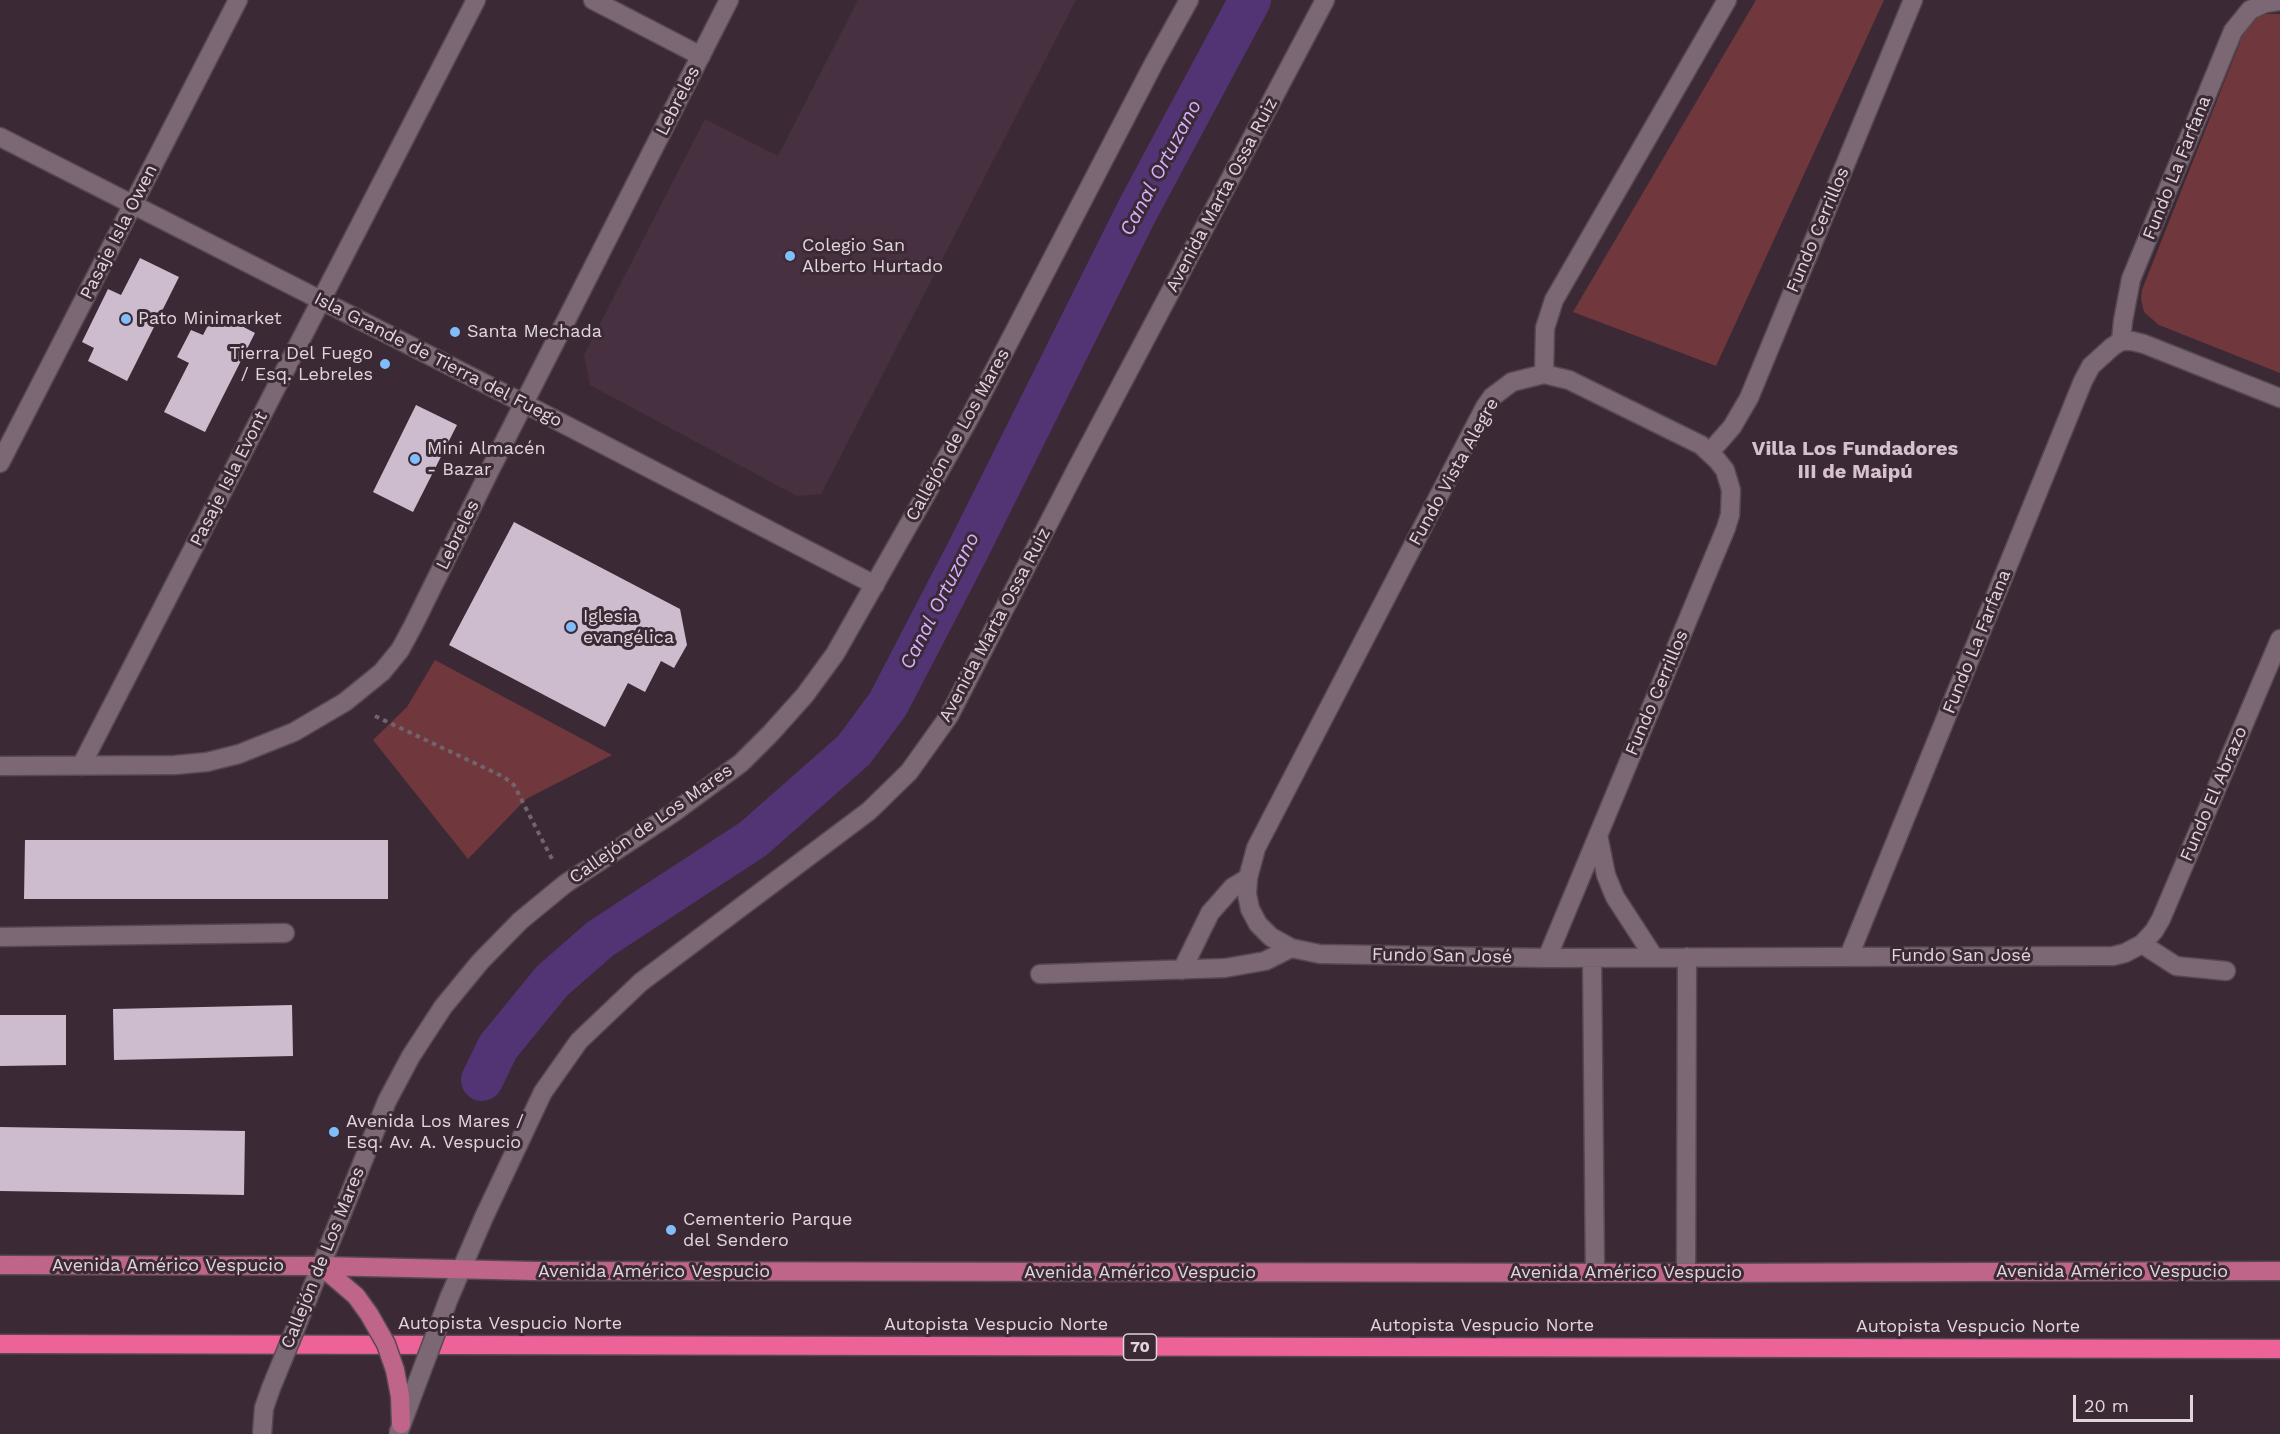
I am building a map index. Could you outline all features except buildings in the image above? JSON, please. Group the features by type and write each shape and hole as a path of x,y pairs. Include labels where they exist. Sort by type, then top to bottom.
{"highway":[{"name":"Autopista Vespucio Norte","path":"0,1344 2280,1348"}],"main road":[{"name":"Avenida Américo Vespucio","path":"0,1265 321,1266 460,1271 1686,1274 2280,1271"},
{"path":"321,1266 356,1296 386,1344 395,1370 400,1396 399,1429"}],"street":[{"name":"Pasaje Isla Owen","path":"0,464 238,0"},
{"name":"Pasaje Isla Evont","path":"81,766 476,0"},
{"path":"592,0 701,56"},
{"name":"Lebreles","path":"0,766 175,765 207,762 267,744 294,732 345,702 382,672 400,650 729,0"},
{"name":"Callejón de Los Mares","path":"262,1434 264,1408 271,1388 387,1101 411,1056 443,1007 480,962 520,921 565,884 673,813 741,763 805,695 835,654 970,417 1189,0"},
{"name":"Avenida Marta Ossa Ruiz","path":"399,1429 460,1271 543,1092 579,1041 640,982 869,811 909,772 949,716 1076,470 1325,0"},
{"path":"1544,374 1545,328 1554,300 1727,0"},
{"name":"Fundo Cerrillos","path":"1710,452 1732,427 1745,405 1913,0"},
{"path":"2253,3 2280,1"},
{"name":"Fundo La Farfana","path":"1849,956 2082,381 2091,366 2121,341 2126,302 2136,268 2233,31 2253,3"},
{"name":"Isla Grande de Tierra del Fuego","path":"0,137 525,404 874,585"},
{"path":"2121,341 2144,344 2280,398"},
{"name":"Fundo Cerrillos","path":"1544,374 1569,380 1688,438 1710,452 1725,470 1729,479 1731,502 1726,528 1547,958"},
{"name":"Fundo Vista Alegre","path":"1258,924 1250,909 1247,894 1248,878 1256,848 1485,407 1492,397 1512,382 1544,374"},
{"name":"Fundo El Abrazo","path":"2142,944 2161,919 2280,639"},
{"path":"1598,834 1603,866 1616,897 1654,957"},
{"path":"1182,970 1210,913 1233,887 1248,878"},
{"name":"Fundo San José","path":"1258,924 1271,937 1292,948 1320,954 1547,958 2113,956 2133,951 2142,944"},
{"path":"0,936 285,933"},
{"path":"2142,944 2176,966 2226,972"},
{"path":"1040,974 1245,966 1265,961 1292,948"},
{"path":"1686,1274 1687,957"},
{"path":"1592,958 1594,1273"}],"path":[{"path":"345,702 504,777 514,785 565,884"}],"shaded area":[{"name":"Colegio San Alberto Hurtado","path":"858,0 1076,0 821,494 797,496 590,385 584,355 705,119 778,156"},
{"path":"1756,0 1884,0 1716,366 1573,312"},
{"path":"2280,14 2280,373 2159,325 2144,312 2141,299 2142,290 2244,32 2257,17"},
{"path":"435,660 612,755 526,799 468,859 373,740 407,707"}],"waterway":[{"name":"Canal Ortuzano","path":"482,1080 498,1047 552,981 600,939 753,839 854,750 888,704 968,550 1137,211 1250,0"}],"place":[{"name":"Colegio San Alberto Hurtado","path":"790,256"},
{"name":"Pato Minimarket","path":"126,319"},
{"name":"Santa Mechada","path":"455,332"},
{"name":"Tierra Del Fuego / Esq. Lebreles","path":"385,364"},
{"name":"Mini Almacén - Bazar","path":"415,459"},
{"name":"Iglesia evangélica","path":"571,627"},
{"name":"Avenida Los Mares / Esq. Av. A. Vespucio","path":"334,1132"},
{"name":"Cementerio Parque del Sendero","path":"671,1230"}],"district":[{"name":"Villa Los Fundadores III de Maipú","path":"1855,460"}]}
